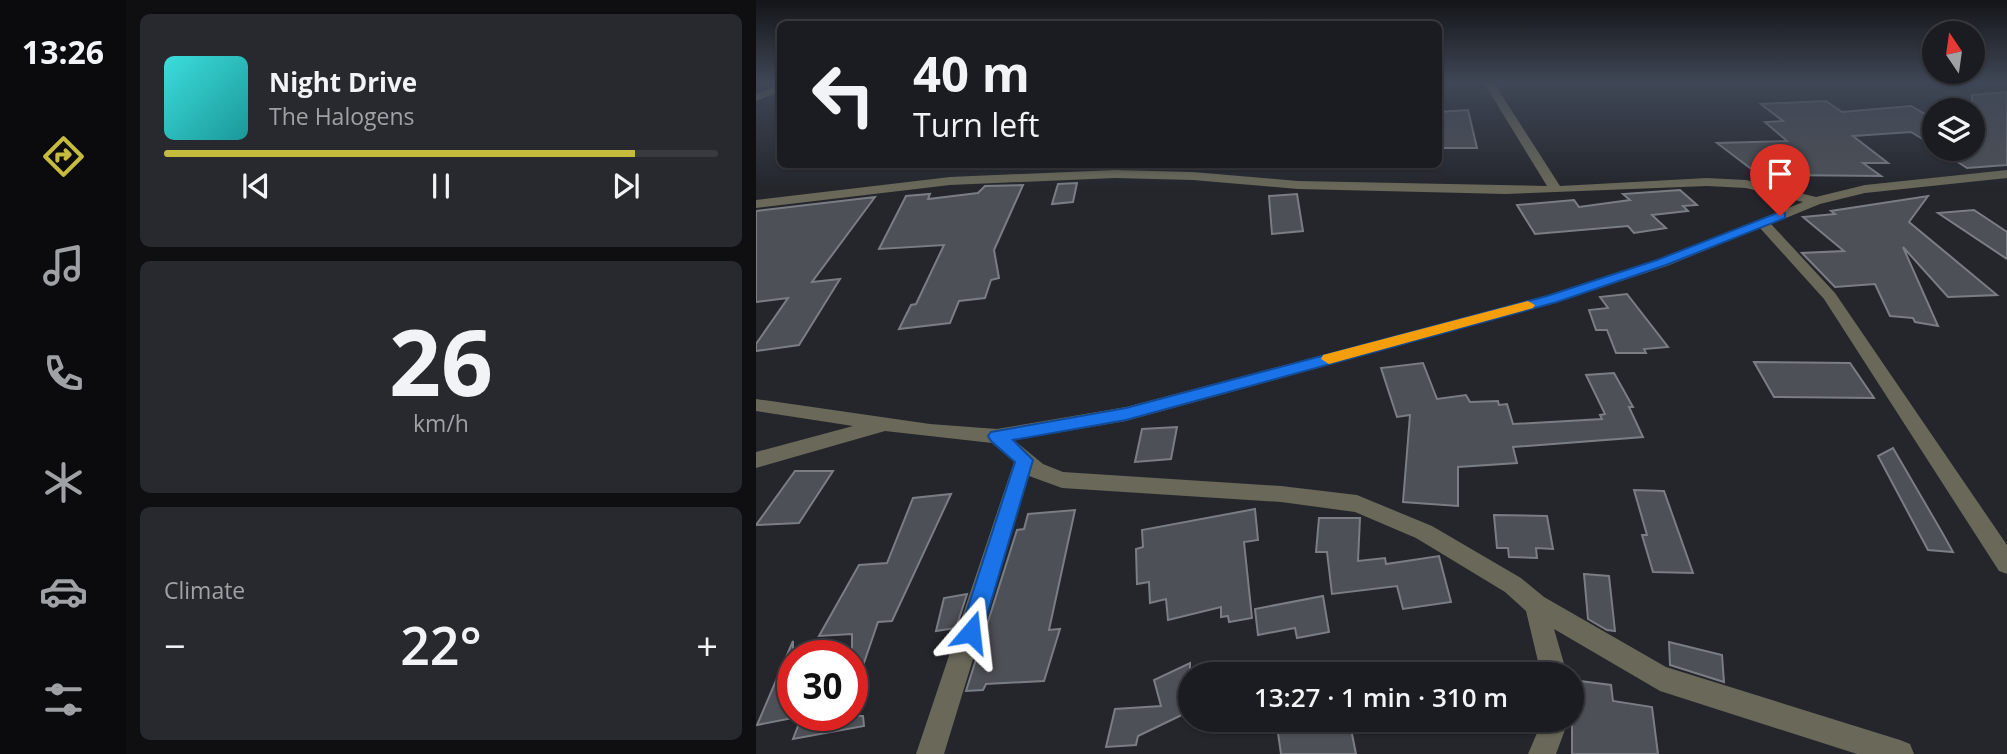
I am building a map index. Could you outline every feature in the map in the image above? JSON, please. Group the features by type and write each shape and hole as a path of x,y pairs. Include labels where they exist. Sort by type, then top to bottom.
{"street":[{"path":"1511,118 1556,190"},
{"path":"756,204 950,181 1102,174 1193,176 1298,185 1556,190 1707,182 1746,184 1816,201"},
{"path":"756,405 886,424 997,436 1126,414 1552,299 1662,263 1816,201 1865,189 2007,174"},
{"path":"1762,223 1830,296 2007,564"},
{"path":"756,460 886,424"},
{"path":"997,436 1036,470 1062,480 1281,494 1357,504 1423,532 1513,585 1536,605 1660,678 1900,754"},
{"path":"930,754 1024,460"},
{"path":"1536,605 1551,662"},
{"path":"1542,754 1553,732"}],"building":[{"path":"1442,118 1470,118 1477,148 1442,148"},
{"path":"1779,118 1922,118 1922,139 1911,132 1853,136 1888,163 1863,163 1881,176 1775,175 1770,168 1750,168 1717,143 1787,141 1765,122 1783,121"},
{"path":"1985,118 2007,118 2007,165 1967,168 1956,161 1985,161"},
{"path":"1077,183 1073,202 1052,204 1058,184"},
{"path":"1023,185 994,250 999,278 991,280 985,298 959,301 950,323 899,329 911,305 916,304 944,245 879,249 906,196 930,194 928,199 978,193 985,186"},
{"path":"1680,190 1697,205 1683,206 1688,211 1652,215 1666,228 1634,233 1628,226 1535,234 1517,205 1574,200 1579,207 1630,200 1623,194"},
{"path":"1297,194 1303,231 1272,234 1269,196"},
{"path":"1928,196 1909,222 1997,295 1948,297 1903,247 1938,326 1915,322 1913,318 1890,316 1875,284 1835,287 1802,253 1844,251 1803,217 1835,214 1831,211"},
{"path":"875,197 812,282 840,279 799,345 756,351 756,344 788,298 756,302 756,211"},
{"path":"1974,210 2007,232 2007,259 1938,213"},
{"path":"1627,294 1668,347 1644,349 1646,353 1616,353 1607,330 1596,330 1589,310 1608,308 1600,297"},
{"path":"1754,362 1850,363 1874,398 1774,397"},
{"path":"1423,363 1437,399 1466,395 1470,402 1498,401 1499,405 1507,404 1513,424 1602,419 1600,415 1605,414 1586,375 1614,373 1633,407 1629,407 1643,437 1513,447 1517,463 1458,467 1458,506 1403,502 1410,415 1397,417 1381,368"},
{"path":"1177,427 1171,459 1135,462 1142,429"},
{"path":"1893,448 1953,552 1928,550 1878,456"},
{"path":"795,471 833,471 799,523 756,525"},
{"path":"1634,490 1664,491 1693,573 1653,572 1642,535 1647,535"},
{"path":"951,494 892,621 878,622 868,651 868,640 852,640 852,634 819,636 859,565 887,563 913,498"},
{"path":"1255,509 1258,540 1244,542 1252,618 1229,622 1228,616 1221,617 1221,607 1168,620 1166,599 1150,603 1149,582 1137,584 1136,549 1143,547 1142,530"},
{"path":"1075,510 1049,630 1060,629 1044,681 986,684 983,690 966,691 1017,530 1024,529 1028,514"},
{"path":"1494,515 1547,516 1553,549 1536,548 1537,558 1509,557 1508,548 1497,548"},
{"path":"1319,518 1360,518 1358,561 1385,558 1386,564 1439,556 1451,602 1403,609 1397,586 1332,594 1327,552 1316,552"},
{"path":"1584,574 1609,576 1615,631 1607,630 1588,619"},
{"path":"967,594 956,628 936,631 944,598"},
{"path":"1323,596 1329,632 1297,638 1295,628 1258,635 1255,609"},
{"path":"1669,642 1722,655 1724,682 1670,665"},
{"path":"1178,669 1178,717 1138,736 1136,745 1106,747 1115,709 1161,706 1154,680"},
{"path":"777,678 777,721 757,725"},
{"path":"1584,682 1611,685 1613,701 1652,707 1658,754 1572,754 1572,732 1584,732"},
{"path":"796,731 837,731 793,739"},
{"path":"1278,732 1352,732 1356,754 1281,754"}],"slow traffic":[{"path":"1329,359 1528,305"}],"route":[{"path":"971,632 1024,460 997,436 1126,414 1552,299 1662,263 1780,216"}]}
